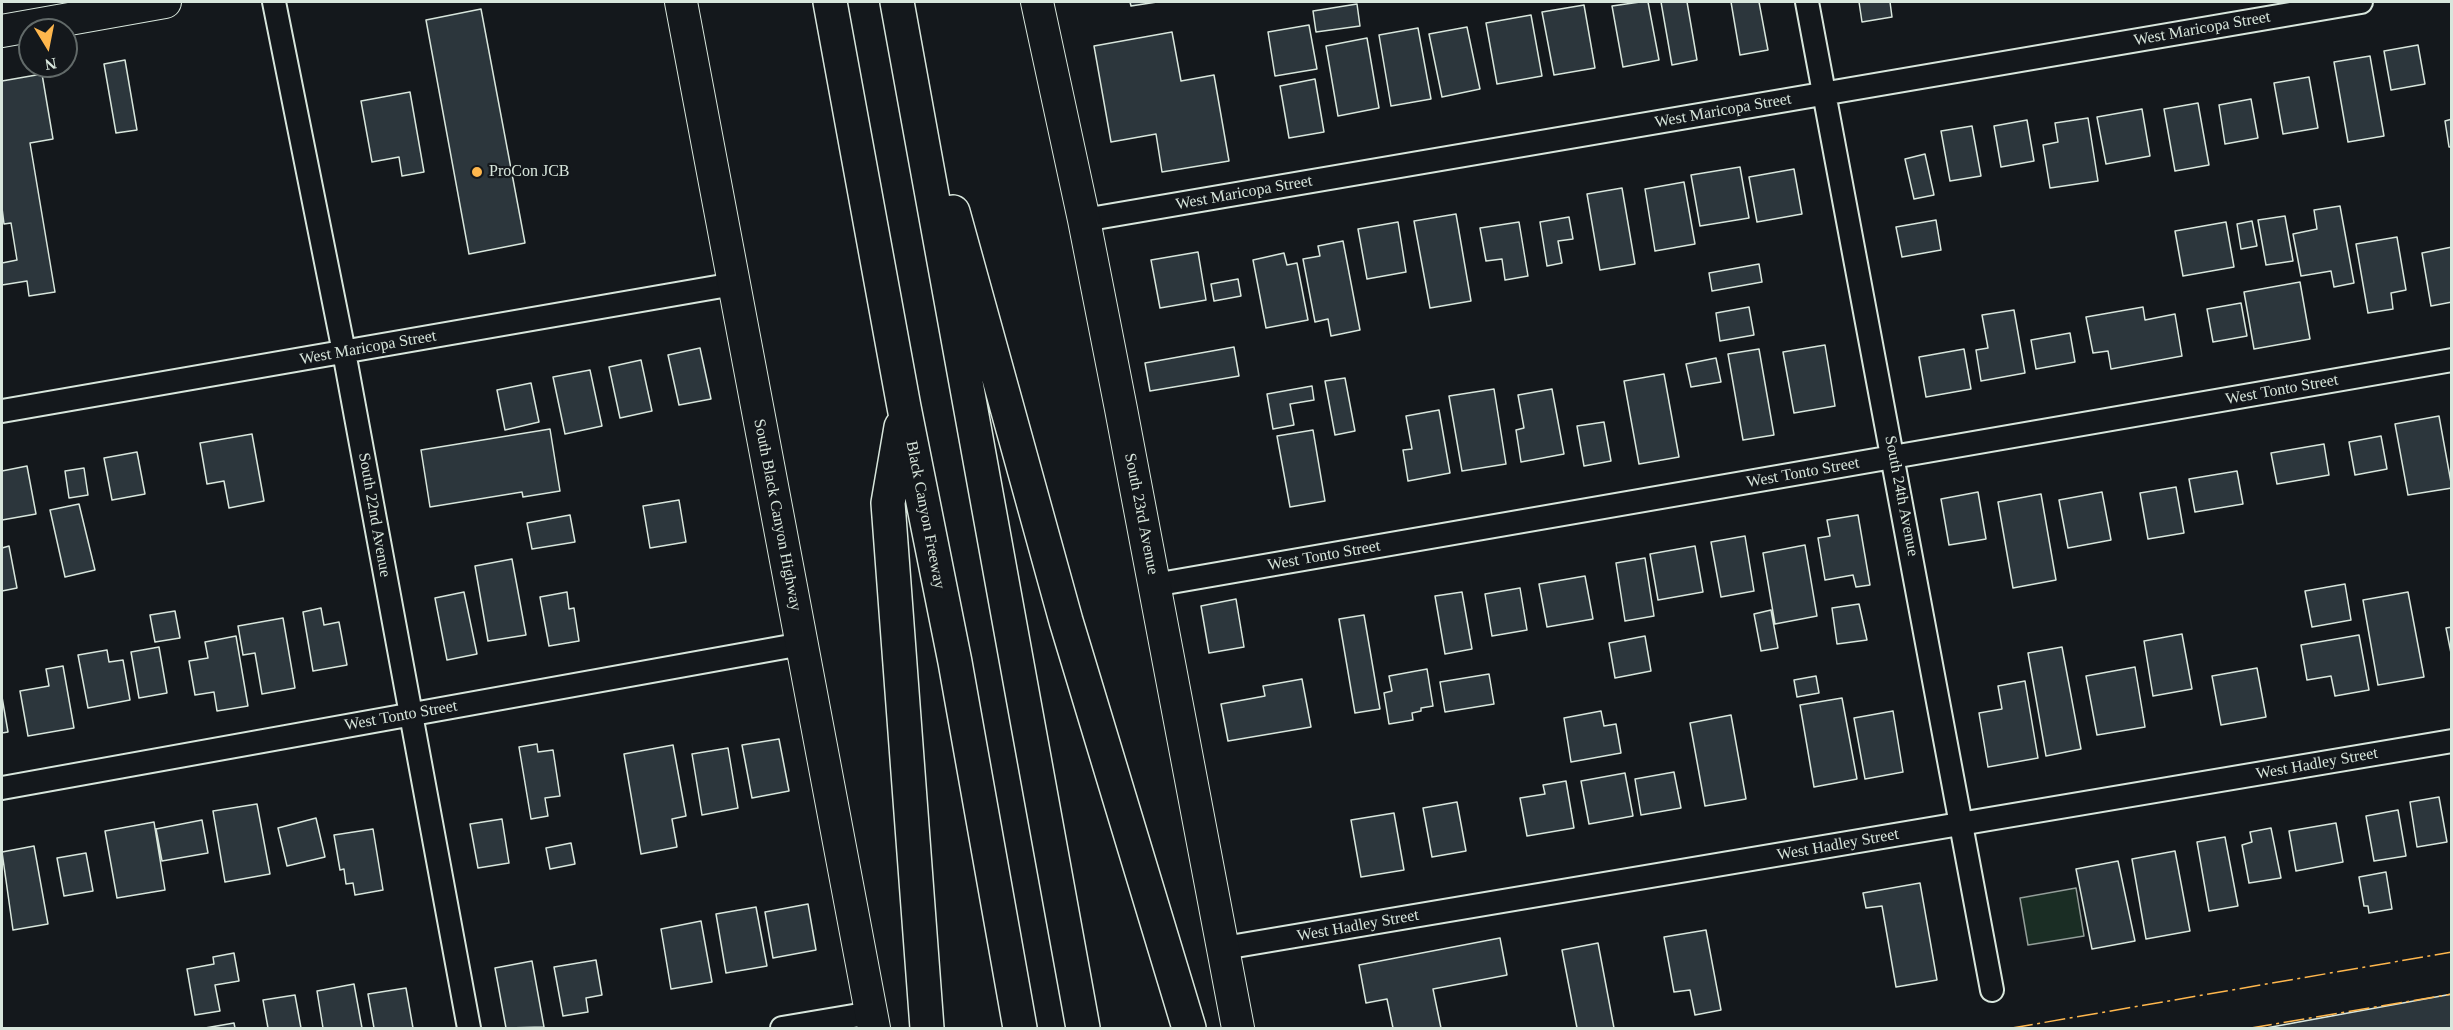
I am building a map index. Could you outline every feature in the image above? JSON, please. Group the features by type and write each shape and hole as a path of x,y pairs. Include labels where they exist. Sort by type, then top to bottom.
{"highway":[{"name":"Black Canyon Freeway","path":"830,2 904,407 955,662 1020,1029"},
{"path":"897,2 1083,1029"},
{"path":"915,102 959,229 1066,621 1190,1029"},
{"path":"904,407 888,503 927,1029"}],"main road":[{"path":"2,31 165,2"},
{"name":"South Black Canyon Highway","path":"681,2 873,1021"},
{"name":"South 23rd Avenue","path":"1037,2 1084,220 1238,1029"}],"street":[{"name":"South 22nd Avenue","path":"274,2 344,352 469,1029"},
{"name":"South 24th Avenue","path":"1807,2 1992,990"},
{"name":"West Maricopa Street","path":"1084,220 2361,2"},
{"name":"West Maricopa Street","path":"2,411 734,284"},
{"name":"West Tonto Street","path":"1154,585 2451,360"},
{"name":"West Tonto Street","path":"2,788 801,644"},
{"name":"West Hadley Street","path":"1224,948 2451,741"},
{"path":"782,1029 873,1021"}],"green space":[{"path":"2076,888 2084,936 2028,945 2020,898"}],"building":[{"path":"1130,2 1157,2 1131,6"},
{"path":"1648,2 1659,60 1623,67 1612,6"},
{"path":"1661,2 1687,2 1697,60 1672,65"},
{"path":"1731,2 1759,2 1768,50 1740,55"},
{"path":"1859,2 1890,2 1892,17 1862,22"},
{"path":"1357,4 1360,26 1316,32 1313,11"},
{"path":"1584,5 1595,68 1554,75 1542,12"},
{"path":"481,9 525,243 469,254 426,20"},
{"path":"1531,15 1542,76 1497,84 1486,23"},
{"path":"1309,25 1317,69 1275,76 1268,32"},
{"path":"1467,27 1480,89 1442,97 1429,34"},
{"path":"1418,28 1431,99 1391,106 1379,35"},
{"path":"1172,32 1181,81 1214,75 1229,161 1162,172 1156,134 1111,142 1094,46"},
{"path":"1367,38 1379,108 1338,116 1326,46"},
{"path":"2418,45 2425,84 2391,90 2384,51"},
{"path":"2370,56 2384,136 2348,142 2334,62"},
{"path":"125,60 137,130 116,133 104,64"},
{"path":"2309,77 2318,128 2283,134 2274,83"},
{"path":"43,78 53,139 30,143 55,292 29,296 27,281 2,285 2,263 17,260 11,223 4,224 2,208 2,81"},
{"path":"1315,79 1324,132 1289,138 1280,86"},
{"path":"410,92 424,172 402,176 399,157 372,162 361,101"},
{"path":"2251,99 2258,138 2225,144 2219,105"},
{"path":"2198,103 2209,165 2175,171 2164,109"},
{"path":"2142,109 2150,156 2106,164 2097,117"},
{"path":"2088,118 2098,181 2050,188 2043,145 2058,142 2055,123"},
{"path":"2452,119 2452,147 2449,147 2445,121"},
{"path":"2027,120 2034,161 2001,167 1994,126"},
{"path":"1972,126 1981,176 1950,181 1941,131"},
{"path":"1925,154 1934,195 1914,199 1905,159"},
{"path":"1740,167 1749,218 1700,226 1691,175"},
{"path":"1794,169 1802,214 1757,222 1749,177"},
{"path":"1684,182 1695,244 1655,251 1645,189"},
{"path":"1622,188 1635,264 1600,270 1587,194"},
{"path":"2340,206 2354,283 2334,287 2331,271 2301,276 2293,234 2317,229 2314,210"},
{"path":"1456,214 1471,301 1430,308 1414,221"},
{"path":"2285,216 2293,261 2266,265 2258,220"},
{"path":"1569,217 1573,239 1558,241 1562,263 1547,266 1540,222"},
{"path":"1936,220 1941,250 1902,257 1896,227"},
{"path":"2252,221 2257,246 2241,249 2237,224"},
{"path":"1398,222 1406,272 1367,279 1358,229"},
{"path":"1519,222 1528,276 1505,280 1502,259 1486,261 1480,228"},
{"path":"2226,222 2234,267 2183,276 2175,231"},
{"path":"2397,237 2406,290 2391,293 2393,309 2368,313 2356,244"},
{"path":"1343,241 1360,330 1331,336 1328,319 1315,322 1303,259 1320,256 1318,246"},
{"path":"2452,247 2452,302 2431,306 2422,253"},
{"path":"1198,252 1206,300 1160,308 1151,260"},
{"path":"1284,253 1287,265 1297,263 1308,320 1266,328 1253,260"},
{"path":"1759,264 1762,282 1712,291 1709,273"},
{"path":"1238,279 1241,296 1214,301 1211,284"},
{"path":"2300,282 2310,339 2254,349 2244,292"},
{"path":"2241,303 2247,336 2213,342 2207,309"},
{"path":"1749,307 1754,335 1720,341 1716,313"},
{"path":"2143,307 2145,320 2175,314 2182,356 2111,369 2108,351 2093,353 2086,317"},
{"path":"2014,310 2025,373 1981,381 1976,350 1988,348 1982,315"},
{"path":"2070,333 2075,362 2036,369 2031,340"},
{"path":"1825,345 1835,406 1794,413 1783,352"},
{"path":"1234,347 1239,376 1150,391 1145,363"},
{"path":"700,348 711,399 679,405 668,355"},
{"path":"1759,349 1774,435 1743,440 1728,354"},
{"path":"1964,349 1971,389 1926,397 1919,357"},
{"path":"1716,358 1721,382 1691,387 1686,364"},
{"path":"641,360 652,411 620,418 609,367"},
{"path":"590,370 602,426 565,434 553,377"},
{"path":"1664,374 1679,457 1639,464 1624,381"},
{"path":"1345,378 1355,431 1335,435 1325,381"},
{"path":"531,383 539,422 505,430 497,390"},
{"path":"1312,386 1314,400 1290,404 1294,425 1273,429 1267,394"},
{"path":"1494,389 1506,464 1462,471 1449,396"},
{"path":"1552,389 1564,454 1521,462 1516,430 1524,428 1518,395"},
{"path":"1439,410 1450,473 1408,481 1403,450 1412,449 1406,416"},
{"path":"2439,416 2452,488 2408,495 2395,424"},
{"path":"1604,422 1611,461 1584,466 1577,426"},
{"path":"550,429 560,491 523,497 522,492 430,507 421,450"},
{"path":"1313,430 1325,501 1290,507 1277,436"},
{"path":"252,434 264,501 229,508 224,481 207,484 200,443"},
{"path":"2381,436 2387,469 2355,475 2349,442"},
{"path":"2324,444 2329,475 2277,484 2271,453"},
{"path":"137,452 145,494 112,500 104,458"},
{"path":"27,466 36,514 2,520 2,471"},
{"path":"84,468 88,495 69,498 65,471"},
{"path":"2237,471 2243,504 2195,512 2189,479"},
{"path":"2176,487 2184,533 2148,539 2140,493"},
{"path":"1978,492 1986,539 1949,545 1941,499"},
{"path":"2102,492 2111,540 2068,548 2059,500"},
{"path":"2041,494 2056,580 2013,588 1998,502"},
{"path":"679,500 686,542 650,548 643,506"},
{"path":"79,504 95,570 65,577 50,510"},
{"path":"570,515 575,542 532,549 527,523"},
{"path":"1858,515 1870,585 1856,587 1853,575 1825,580 1818,538 1830,536 1827,520"},
{"path":"1745,536 1754,591 1721,597 1711,542"},
{"path":"1805,545 1817,616 1775,624 1763,553"},
{"path":"9,546 17,588 2,591 2,548"},
{"path":"1695,546 1703,592 1658,600 1650,554"},
{"path":"1645,558 1654,616 1625,621 1616,563"},
{"path":"512,559 526,635 488,641 475,566"},
{"path":"1585,576 1593,619 1547,627 1539,584"},
{"path":"2345,584 2351,620 2312,627 2305,591"},
{"path":"1520,588 1527,630 1492,636 1485,594"},
{"path":"464,592 477,654 447,660 435,598"},
{"path":"567,592 569,609 574,608 579,641 549,646 540,597"},
{"path":"1462,592 1472,649 1445,654 1435,596"},
{"path":"2408,592 2424,677 2378,685 2363,600"},
{"path":"1236,599 1244,647 1209,653 1201,606"},
{"path":"1859,604 1867,640 1837,644 1832,608"},
{"path":"321,608 324,625 339,622 347,665 313,671 303,612"},
{"path":"1771,610 1778,648 1761,651 1754,614"},
{"path":"175,611 180,638 155,642 150,615"},
{"path":"1364,615 1380,709 1355,713 1339,619"},
{"path":"283,618 295,688 262,694 255,653 243,655 238,626"},
{"path":"2452,627 2452,658 2446,628"},
{"path":"2182,634 2192,689 2153,696 2144,641"},
{"path":"2359,635 2369,690 2335,696 2331,676 2307,680 2301,645"},
{"path":"236,636 248,706 217,711 214,692 195,695 189,661 208,658 205,642"},
{"path":"1645,636 1651,671 1615,678 1609,643"},
{"path":"159,647 167,693 139,698 131,652"},
{"path":"2062,647 2081,749 2046,756 2028,653"},
{"path":"107,650 109,662 123,660 130,700 88,708 78,655"},
{"path":"63,666 74,728 28,736 20,691 49,686 46,669"},
{"path":"2135,667 2145,727 2097,735 2086,676"},
{"path":"2257,668 2266,717 2221,725 2212,676"},
{"path":"1427,669 1433,706 1421,708 1421,711 1412,713 1413,720 1389,724 1384,693 1392,691 1389,676"},
{"path":"1489,674 1494,704 1445,712 1440,682"},
{"path":"1816,676 1819,693 1797,697 1794,680"},
{"path":"1302,679 1311,727 1228,741 1221,704 1265,696 1263,686"},
{"path":"2025,681 2038,758 1988,767 1979,713 2002,709 1998,686"},
{"path":"2,697 8,732 2,733"},
{"path":"1842,698 1857,779 1814,787 1800,705"},
{"path":"1601,711 1604,726 1616,724 1621,753 1571,762 1564,718"},
{"path":"1893,711 1903,772 1865,779 1854,718"},
{"path":"1731,715 1746,799 1705,806 1690,723"},
{"path":"779,739 789,791 752,798 742,745"},
{"path":"537,744 538,752 553,750 560,796 545,798 548,816 531,819 519,747"},
{"path":"673,745 686,816 672,819 677,847 641,854 624,754"},
{"path":"728,748 738,808 702,815 692,754"},
{"path":"1674,772 1681,808 1641,815 1635,779"},
{"path":"1625,773 1633,816 1589,824 1581,781"},
{"path":"1566,781 1574,828 1527,836 1520,798 1545,794 1543,785"},
{"path":"2439,797 2447,842 2417,847 2410,802"},
{"path":"1457,802 1466,851 1432,857 1423,808"},
{"path":"257,804 270,874 225,882 213,811"},
{"path":"2398,810 2406,856 2374,861 2366,816"},
{"path":"1394,813 1404,870 1361,877 1351,820"},
{"path":"316,818 325,857 287,866 278,828"},
{"path":"502,819 509,863 478,868 470,824"},
{"path":"202,820 208,853 162,861 156,829"},
{"path":"154,822 165,890 117,898 105,831"},
{"path":"2336,823 2343,862 2296,871 2289,831"},
{"path":"2271,828 2281,878 2249,883 2242,845 2252,842 2250,832"},
{"path":"373,829 383,890 355,895 353,883 346,884 344,869 340,870 334,835"},
{"path":"2225,837 2238,906 2209,911 2197,842"},
{"path":"571,843 575,864 550,869 546,848"},
{"path":"34,846 48,924 13,930 2,852"},
{"path":"2175,851 2190,931 2146,939 2132,859"},
{"path":"86,853 93,891 64,896 57,858"},
{"path":"2118,861 2135,941 2092,949 2076,869"},
{"path":"2386,872 2392,909 2369,913 2368,906 2364,906 2359,877"},
{"path":"1920,883 1937,980 1896,987 1882,906 1866,908 1863,893"},
{"path":"808,904 816,950 773,958 765,912"},
{"path":"756,907 767,966 726,973 716,914"},
{"path":"701,921 712,982 671,989 661,929"},
{"path":"1706,930 1721,1010 1695,1015 1690,990 1674,992 1664,937"},
{"path":"1500,938 1507,975 1433,989 1441,1028 1393,1028 1387,999 1366,1003 1359,965"},
{"path":"1598,943 1614,1028 1577,1028 1562,950"},
{"path":"234,953 239,981 215,985 220,1011 195,1015 187,969 214,964 213,957"},
{"path":"596,960 602,995 586,998 588,1012 563,1016 554,967"},
{"path":"532,961 544,1027 506,1028 495,968"},
{"path":"354,984 362,1028 323,1028 317,991"},
{"path":"406,988 413,1028 374,1028 368,994"},
{"path":"2452,994 2452,1028 2266,1028"},
{"path":"295,995 301,1028 268,1028 263,1000"},
{"path":"234,1023 235,1028 205,1028"}],"power":[{"path":"2012,1028 2452,952"},
{"path":"2251,1028 2452,994"}],"place":[{"name":"ProCon JCB","path":"477,172"}]}
